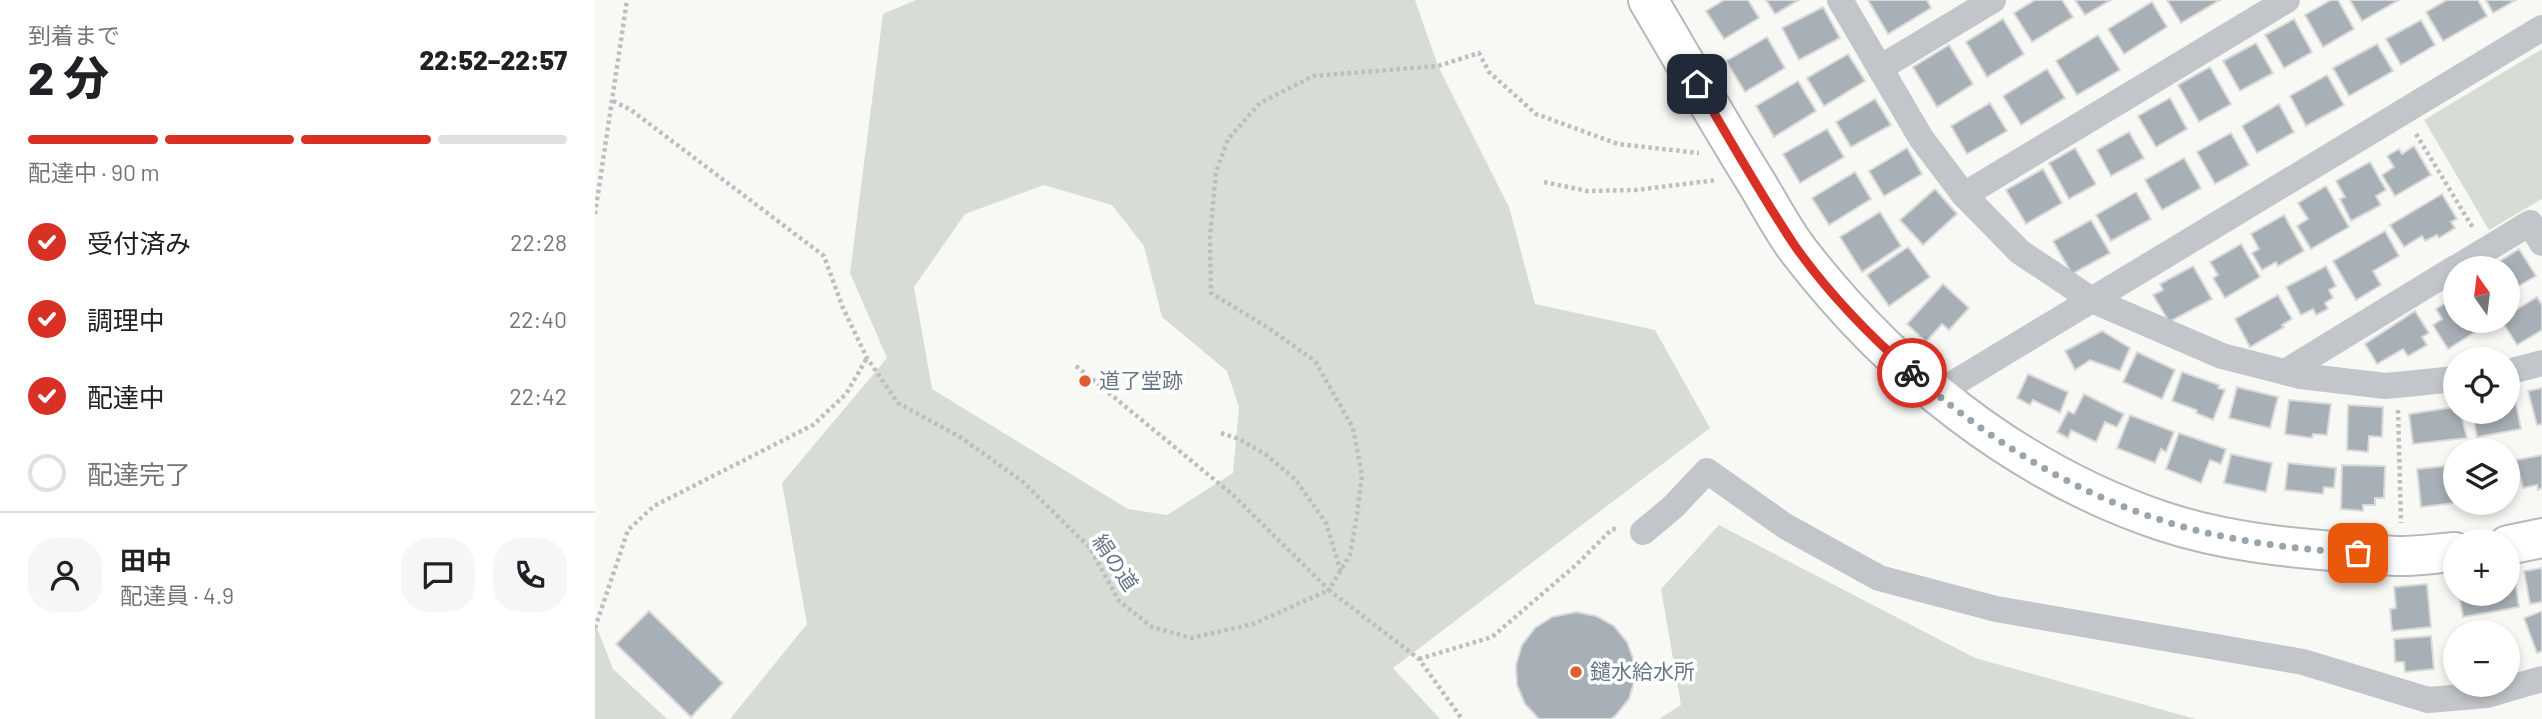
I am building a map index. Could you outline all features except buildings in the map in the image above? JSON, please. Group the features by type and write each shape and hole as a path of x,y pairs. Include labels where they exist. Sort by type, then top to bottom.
{"street":[{"path":"1648,0 1796,247 1834,295 1880,345 1936,394 2019,453 2082,488 2163,521 2234,539 2315,550 2402,556 2443,553"},
{"path":"1840,0 1921,138 1964,195 2020,251 2092,300 2222,356 2300,376 2374,385 2443,380"},
{"path":"1880,68 1993,0"},
{"path":"1964,195 2287,0"},
{"path":"1936,394 2542,28"},
{"path":"2476,256 2530,223 2542,243"},
{"path":"2285,372 2443,276"},
{"path":"2520,369 2542,363"},
{"path":"1643,533 1673,507 1707,471 1785,526 1879,578 1996,609 2303,663 2428,700 2487,695 2542,679"},
{"path":"2520,543 2542,538"}],"path":[{"path":"595,214 627,0"},
{"path":"1329,590 1350,555 1362,475 1353,428 1315,361 1270,329 1211,293 1210,236 1216,173 1228,139 1259,103 1313,76 1438,66 1479,53 1489,72 1536,114 1618,144 1741,158"},
{"name":"絹の道","path":"613,101 631,110 824,256 843,308 867,358 898,403 960,437 1022,481 1090,548 1119,601 1152,627 1191,638 1254,624 1329,590"},
{"path":"2403,112 2486,250"},
{"path":"1544,182 1587,191 1636,190 1714,180 1741,158"},
{"path":"595,628 628,530 654,506 813,425 846,394 867,358"},
{"path":"1076,366 1233,495 1329,590 1419,659 1462,719"},
{"path":"2398,384 2402,556"},
{"path":"1221,433 1239,439 1265,454 1295,479 1326,523 1341,573"},
{"path":"1419,659 1492,636 1576,565 1612,528 1643,533"}],"shaded area":[{"path":"916,0 1415,0 1438,66 1509,207 1535,304 1655,330 1710,428 1393,668 1440,719 730,719 807,624 782,483 887,358 850,273 883,14","holes":["1044,185 1112,205 1144,246 1162,317 1227,371 1239,407 1233,473 1167,515 1128,509 932,389 914,287 965,214"]},
{"path":"2542,49 2542,199 2489,230 2424,120"},
{"path":"1719,525 1975,658 2196,719 1659,719 1681,705 1661,589"},
{"path":"595,623 613,669 667,719 595,719"}],"way so far":[{"path":"1912,373 1973,422 2019,453 2082,488 2163,521 2234,539 2358,553"}],"place":[{"name":"道了堂跡","path":"1085,381"},
{"name":"鑓水給水所","path":"1576,672"}],"route":[{"path":"1697,84 1796,247 1834,295 1880,345 1912,373"}]}
